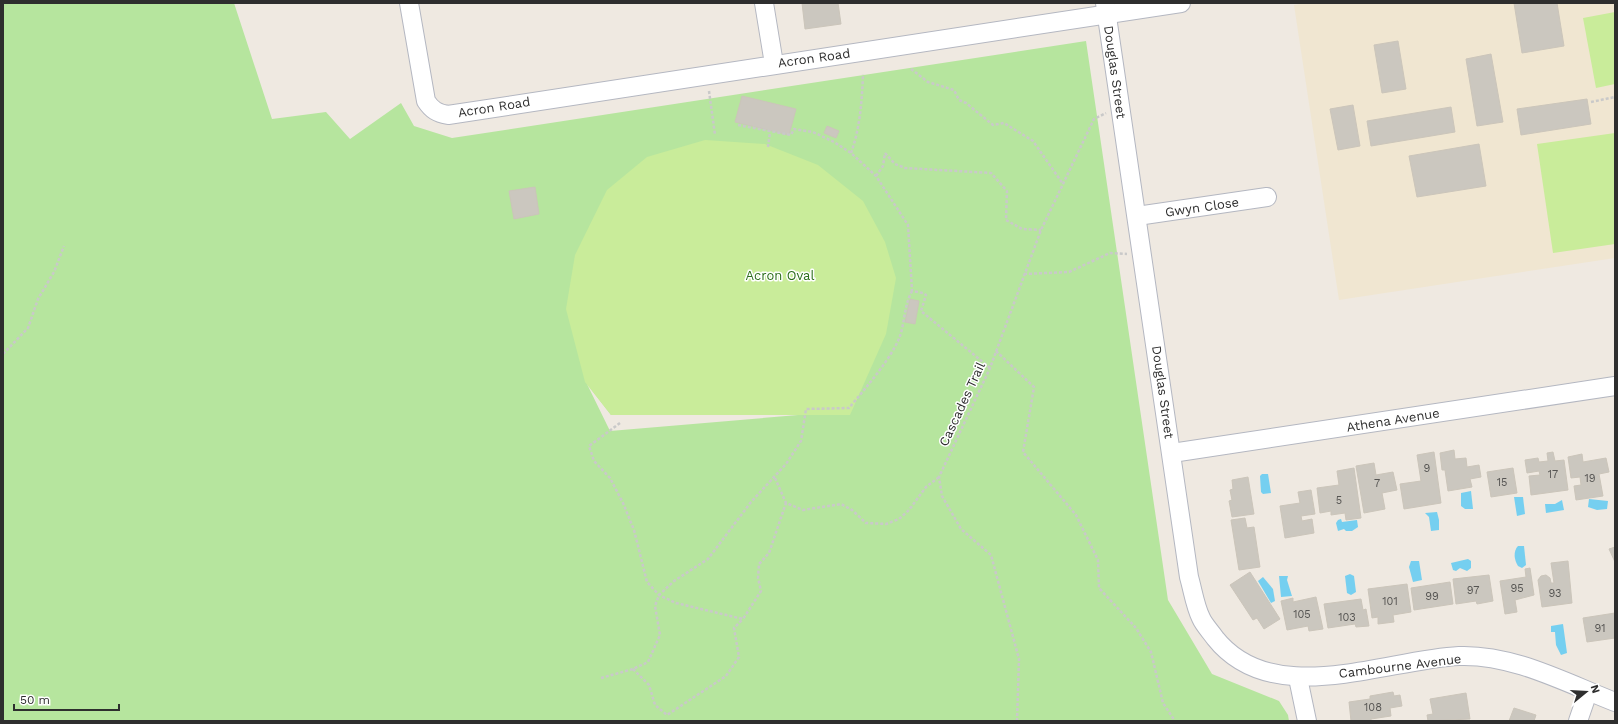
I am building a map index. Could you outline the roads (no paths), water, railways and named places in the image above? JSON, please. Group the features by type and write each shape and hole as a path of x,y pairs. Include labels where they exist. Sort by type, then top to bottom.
{"street":[{"name":"Acron Road","path":"409,3 426,101 431,109 438,113 448,115 774,64 1106,9 1181,3"},
{"path":"764,3 774,64"},
{"name":"Douglas Street","path":"1106,9 1189,577 1201,619 1225,650 1258,670 1298,678"},
{"name":"Gwyn Close","path":"1137,216 1267,197"},
{"name":"Athena Avenue","path":"1172,453 1615,386"},
{"name":"Cambourne Avenue","path":"1298,678 1459,656 1498,659 1532,669 1615,702"},
{"path":"1298,678 1307,721"},
{"path":"1578,721 1588,692"}],"water":[{"path":"1262,474 1268,474 1271,493 1263,494 1261,492 1260,476"},
{"path":"1471,491 1473,509 1465,509 1461,506 1461,493"},
{"path":"1514,497 1523,497 1525,514 1517,516"},
{"path":"1589,499 1608,501 1607,509 1597,510 1588,507"},
{"path":"1562,500 1564,510 1546,513 1545,504 1555,504"},
{"path":"1437,512 1439,530 1431,531 1429,517 1425,513"},
{"path":"1341,519 1342,522 1357,520 1358,527 1352,531 1346,531 1344,529 1338,531 1336,523"},
{"path":"1518,546 1524,546 1526,565 1522,568 1518,566 1515,558 1515,550"},
{"path":"1468,559 1471,561 1471,568 1467,571 1460,568 1456,571 1453,570 1451,563"},
{"path":"1411,561 1419,561 1422,580 1413,582 1409,567"},
{"path":"1350,574 1354,576 1356,592 1351,595 1347,593 1345,576"},
{"path":"1279,576 1288,576 1287,580 1292,596 1281,597"},
{"path":"1263,577 1273,589 1275,601 1271,603 1258,581"},
{"path":"1563,624 1567,653 1561,655 1556,645 1555,632 1551,632 1551,626"}],"park label":[{"name":"Acron Oval","path":"780,275"}]}
